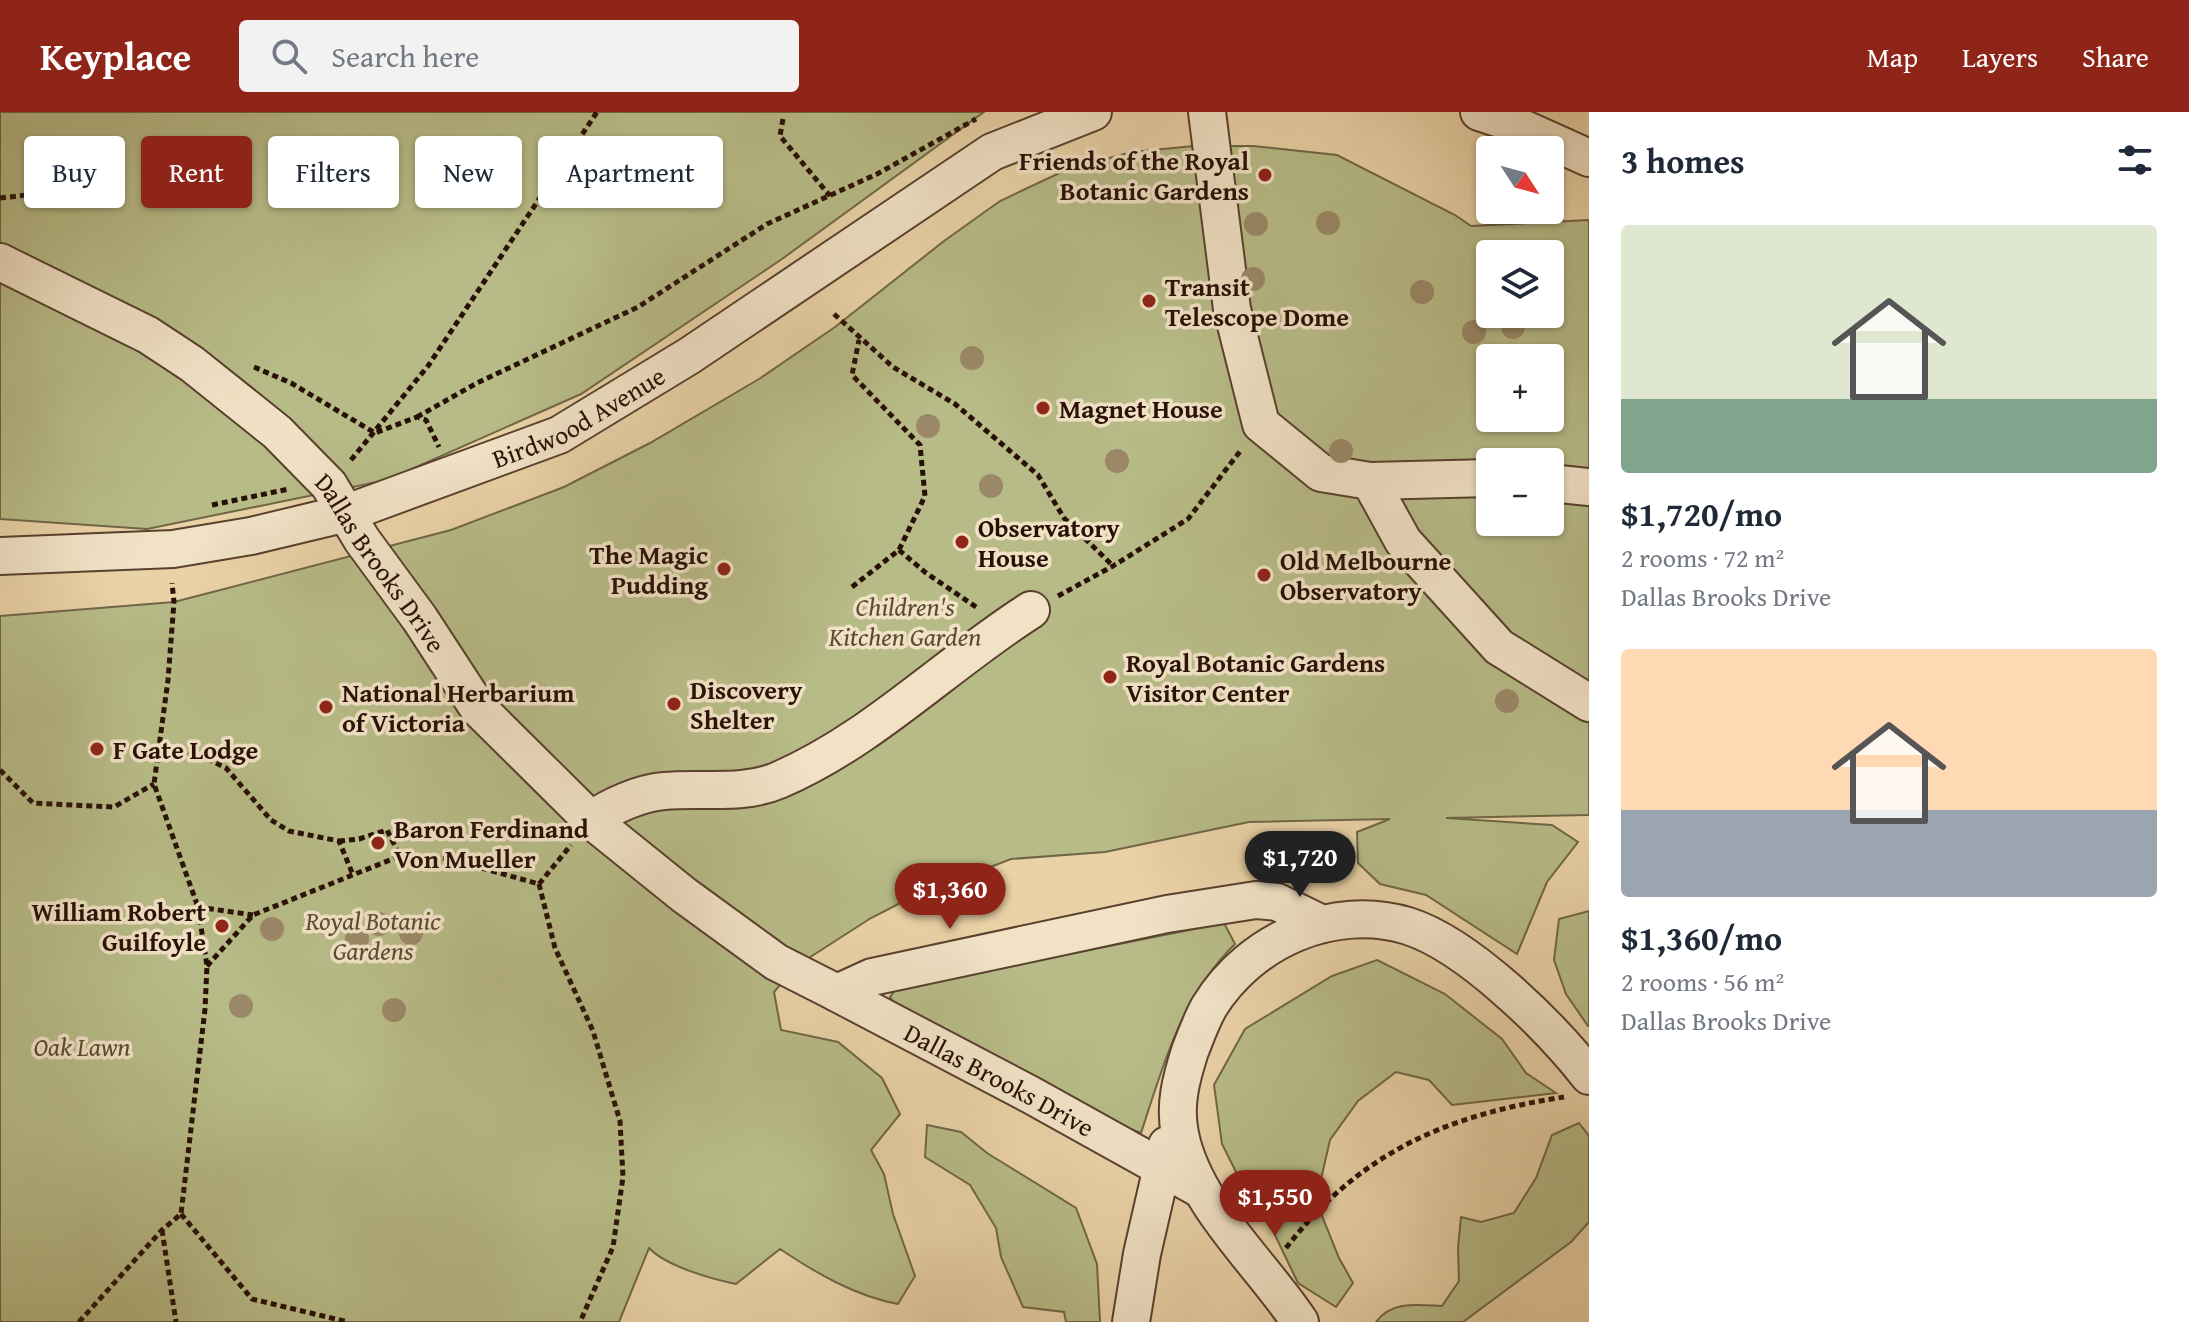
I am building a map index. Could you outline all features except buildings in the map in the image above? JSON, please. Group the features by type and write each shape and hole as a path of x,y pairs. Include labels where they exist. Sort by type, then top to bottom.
{"street":[{"name":"Birdwood Avenue","path":"0,556 173,549 251,536 338,499 559,435 689,356 992,152 1093,112"},
{"path":"1207,112 1206,125 1232,309 1261,424 1321,473 1370,481 1476,478"},
{"path":"1479,112 1589,158"},
{"name":"Dallas Brooks Drive","path":"0,262 148,335 192,364 277,432 338,499 362,540 420,619 478,708 591,820 684,895 766,955 1200,1189"},
{"path":"1370,481 1403,541 1499,647 1589,703"},
{"path":"1564,484 1589,487"},
{"path":"591,820 608,808 662,791 723,792 776,781 834,751 1031,610"},
{"path":"837,993 872,977 1167,914 1256,900 1277,902 1322,924"},
{"path":"1131,1322 1142,1254 1183,1071 1197,1033 1216,996 1245,964 1268,946 1322,924 1356,920 1395,923 1436,939 1473,963 1531,1013 1582,1086"},
{"path":"1178,1100 1180,1136 1200,1189 1300,1322"}],"path":[{"path":"211,506 289,489 338,499 375,433 428,366 597,112"},
{"path":"375,433 417,417 477,383 638,307 767,224 877,174 961,126 983,117"},
{"path":"783,119 780,136 830,196"},
{"path":"0,198 24,195"},
{"path":"834,314 893,367 955,404 1038,475 1064,518 1113,566"},
{"path":"852,587 899,550 925,496 920,445 852,375 859,339"},
{"path":"417,417 426,420 441,451"},
{"path":"1031,610 1113,566 1188,519 1261,424"},
{"path":"79,1322 162,1230 181,1214 205,1009 207,966 198,907 154,784 170,649 173,549"},
{"path":"899,550 926,573 973,603 1001,629"},
{"path":"158,751 202,756 226,768 271,820 289,831 339,841 359,839 387,830 400,856"},
{"path":"0,770 33,803 114,807 154,784"},
{"path":"539,884 591,820"},
{"path":"339,841 353,875"},
{"path":"207,966 253,915 400,856 449,859 539,884"},
{"path":"539,884 555,948 593,1031 620,1121 623,1177 613,1247 580,1322"},
{"path":"198,907 253,915"},
{"path":"1266,1274 1321,1206 1399,1148 1450,1123 1582,1086"},
{"path":"181,1214 252,1299 348,1322"},
{"path":"162,1230 176,1322"}],"green space":[{"path":"0,112 984,112 782,259 581,394 387,480 147,529 0,519"},
{"name":"Royal Botanic Gardens","path":"1194,146 1253,146 1337,155 1471,226 1564,224 1564,221 1589,220 1589,815 1446,818 1552,825 1578,842 1547,882 1517,954 1426,895 1380,884 1358,863 1357,832 1390,819 1249,822 1105,852 1011,859 910,898 871,918 800,961 774,992 781,1030 838,1042 882,1078 900,1114 871,1150 884,1174 893,1214 915,1276 898,1304 836,1282 780,1249 736,1284 677,1266 649,1248 619,1322 0,1322 0,616 174,602 451,530 564,487 650,443 759,379 835,327 1000,201 1068,169 1132,152"},
{"path":"1589,911 1588,1026 1566,994 1554,960 1559,919"},
{"path":"1224,923 1235,944 1201,986 1176,1032 1141,1133 1118,1124 897,1006 890,997 896,989"},
{"path":"1377,960 1445,994 1502,1039 1526,1073 1556,1093 1452,1105 1429,1080 1396,1072 1358,1101 1330,1140 1316,1201 1339,1258 1353,1283 1336,1307 1298,1283 1274,1233 1245,1190 1222,1144 1214,1085 1245,1029 1332,976"},
{"path":"1579,1123 1589,1136 1589,1222 1571,1242 1463,1322 1376,1322 1382,1315 1398,1307 1442,1306 1459,1281 1461,1217 1481,1222 1514,1213 1536,1178 1552,1135"},
{"path":"927,1125 961,1132 987,1153 1076,1208 1097,1264 1100,1322 1066,1322 1064,1312 1023,1307 1001,1257 996,1228 970,1185 925,1157"}],"place":[{"name":"Friends of the Royal Botanic Gardens","path":"1265,175"},
{"name":"Transit Telescope Dome","path":"1149,301"},
{"name":"Magnet House","path":"1043,408"},
{"name":"Observatory House","path":"962,542"},
{"name":"The Magic Pudding","path":"724,569"},
{"name":"Old Melbourne Observatory","path":"1264,575"},
{"name":"Royal Botanic Gardens Visitor Center","path":"1110,677"},
{"name":"Discovery Shelter","path":"674,704"},
{"name":"National Herbarium of Victoria","path":"326,707"},
{"name":"F Gate Lodge","path":"97,749"},
{"name":"Baron Ferdinand Von Mueller","path":"378,843"},
{"name":"William Robert Guilfoyle","path":"222,926"}],"park label":[{"name":"Children's Kitchen Garden","path":"905,621"},
{"name":"Oak Lawn","path":"82,1046"}]}
